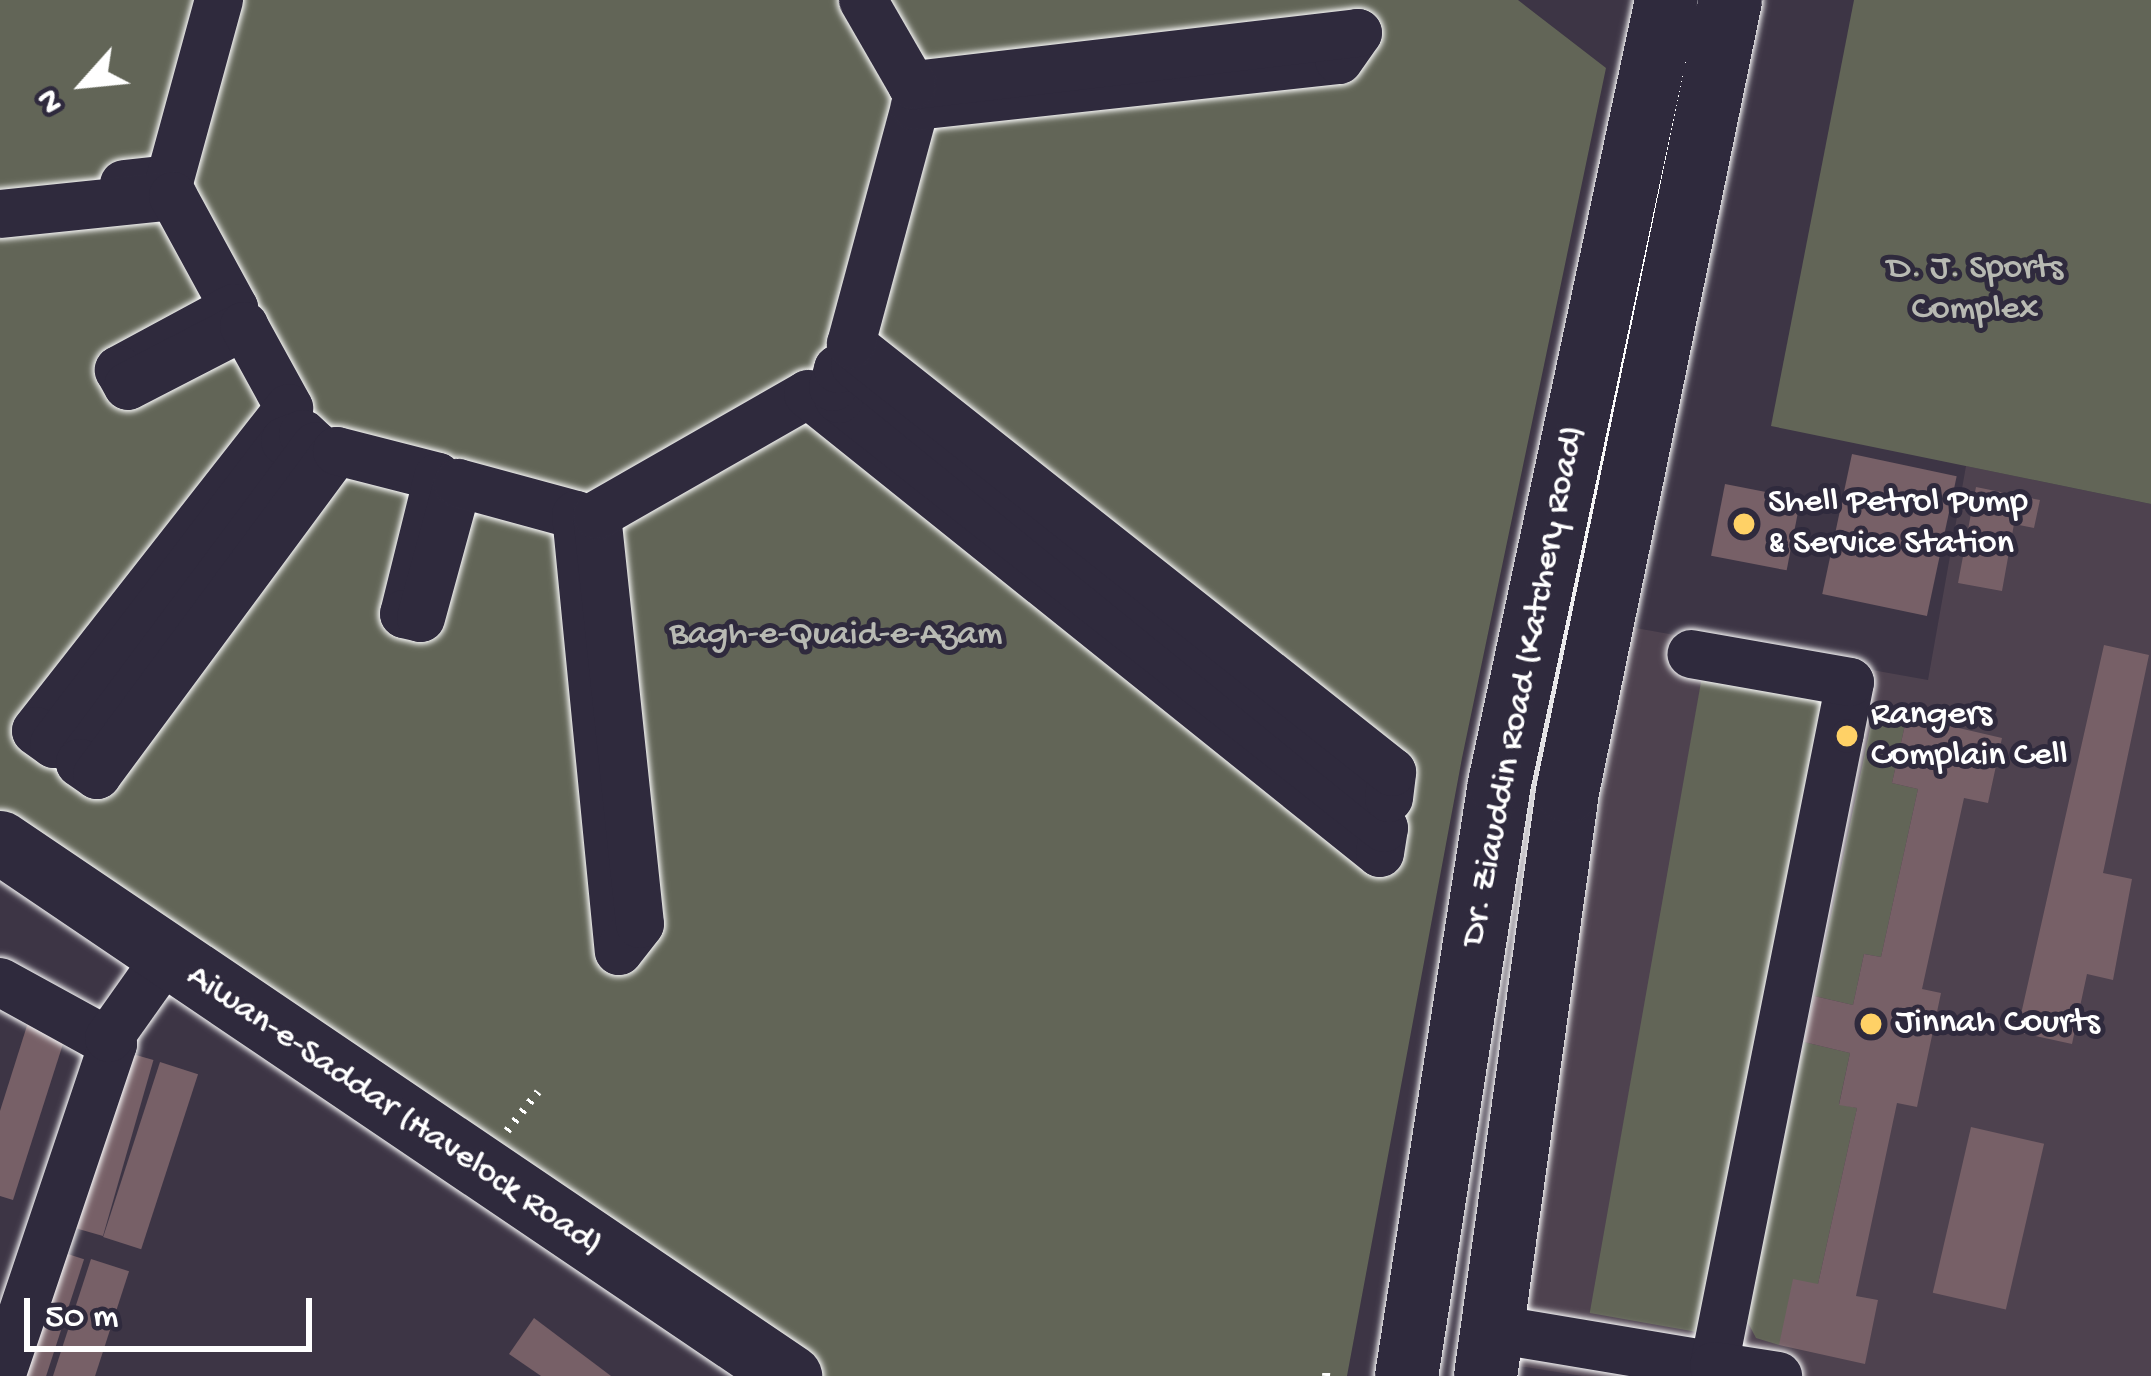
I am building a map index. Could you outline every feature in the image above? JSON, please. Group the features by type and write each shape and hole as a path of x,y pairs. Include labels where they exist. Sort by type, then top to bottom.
{"main road":[{"name":"Dr. Ziauddin Road (Katchery Road)","path":"1406,1376 1499,783 1666,0"},
{"name":"Dr. Ziauddin Road (Katchery Road)","path":"1490,1353 1567,790 1730,0"},
{"name":"Aiwan-e-Saddar (Havelock Road)","path":"0,842 165,959 790,1376"}],"street":[{"path":"0,196 170,179 219,0"},
{"path":"0,214 173,196 234,308 119,370 128,386 244,326 290,408 36,731 54,744 285,440 303,434 316,446 80,763 97,775 337,452 438,478 404,614 421,618 458,483 577,514 620,951 640,924 597,515 808,394 1380,853 1384,827 839,399 833,387 838,369 855,365 1389,799 1392,772 851,344 915,106 1339,60 1358,33 912,85 863,0"},
{"path":"1691,653 1850,682 1714,1366"},
{"path":"109,1038 165,959"},
{"path":"0,982 109,1038 113,1051 1,1376"},
{"path":"1490,1353 1714,1366 1778,1376"}],"shaded area":[{"name":"Jinnah Courts","path":"1966,466 2151,504 2151,1376 1582,1376 1506,1364 1630,627 1928,680"}],"green space":[{"name":"Bagh-e-Quaid-e-Azam","path":"0,0 1518,0 1606,68 1462,758 1347,1376 790,1376 0,833"},
{"name":"D. J. Sports Complex","path":"1854,0 2151,0 2151,504 1771,426"},
{"path":"1704,665 1828,687 1714,1335 1590,1313"},
{"path":"1875,705 1907,716 1892,783 1918,789 1881,957 1864,954 1853,1005 1814,996"},
{"path":"1804,1042 1850,1053 1839,1104 1857,1108 1818,1284 1779,1345 1756,1338 1746,1319"}],"building":[{"path":"1852,454 1957,476 1927,616 1822,594"},
{"path":"1725,484 1801,499 1787,570 1711,556"},
{"path":"1976,487 2040,500 2034,528 2014,524 2002,591 1958,583"},
{"path":"2104,645 2149,655 2103,873 2132,879 2113,980 2087,974 2072,1044 2017,1032"},
{"name":"Jinnah Courts","path":"1907,716 2002,738 1988,803 1964,798 1922,989 1941,993 1917,1107 1897,1103 1856,1296 1878,1300 1865,1364 1779,1345 1793,1279 1818,1284 1857,1108 1839,1105 1850,1053 1804,1042 1814,996 1853,1005 1864,954 1881,957 1918,789 1892,783"},
{"path":"31,1013 69,1025 13,1200 0,1196 0,1111"},
{"path":"115,1049 153,1060 103,1236 65,1225"},
{"path":"160,1062 198,1074 141,1249 103,1237"},
{"path":"1971,1127 2044,1144 2006,1310 1933,1293"},
{"path":"46,1247 84,1259 46,1376 4,1375"},
{"path":"91,1259 129,1271 95,1376 53,1376"},
{"path":"534,1318 611,1376 541,1376 509,1354"}],"place":[{"name":"Shell Petrol Pump & Service Station","path":"1744,524"},
{"name":"Rangers Complain Cell","path":"1847,736"},
{"name":"Jinnah Courts","path":"1871,1024"}]}
